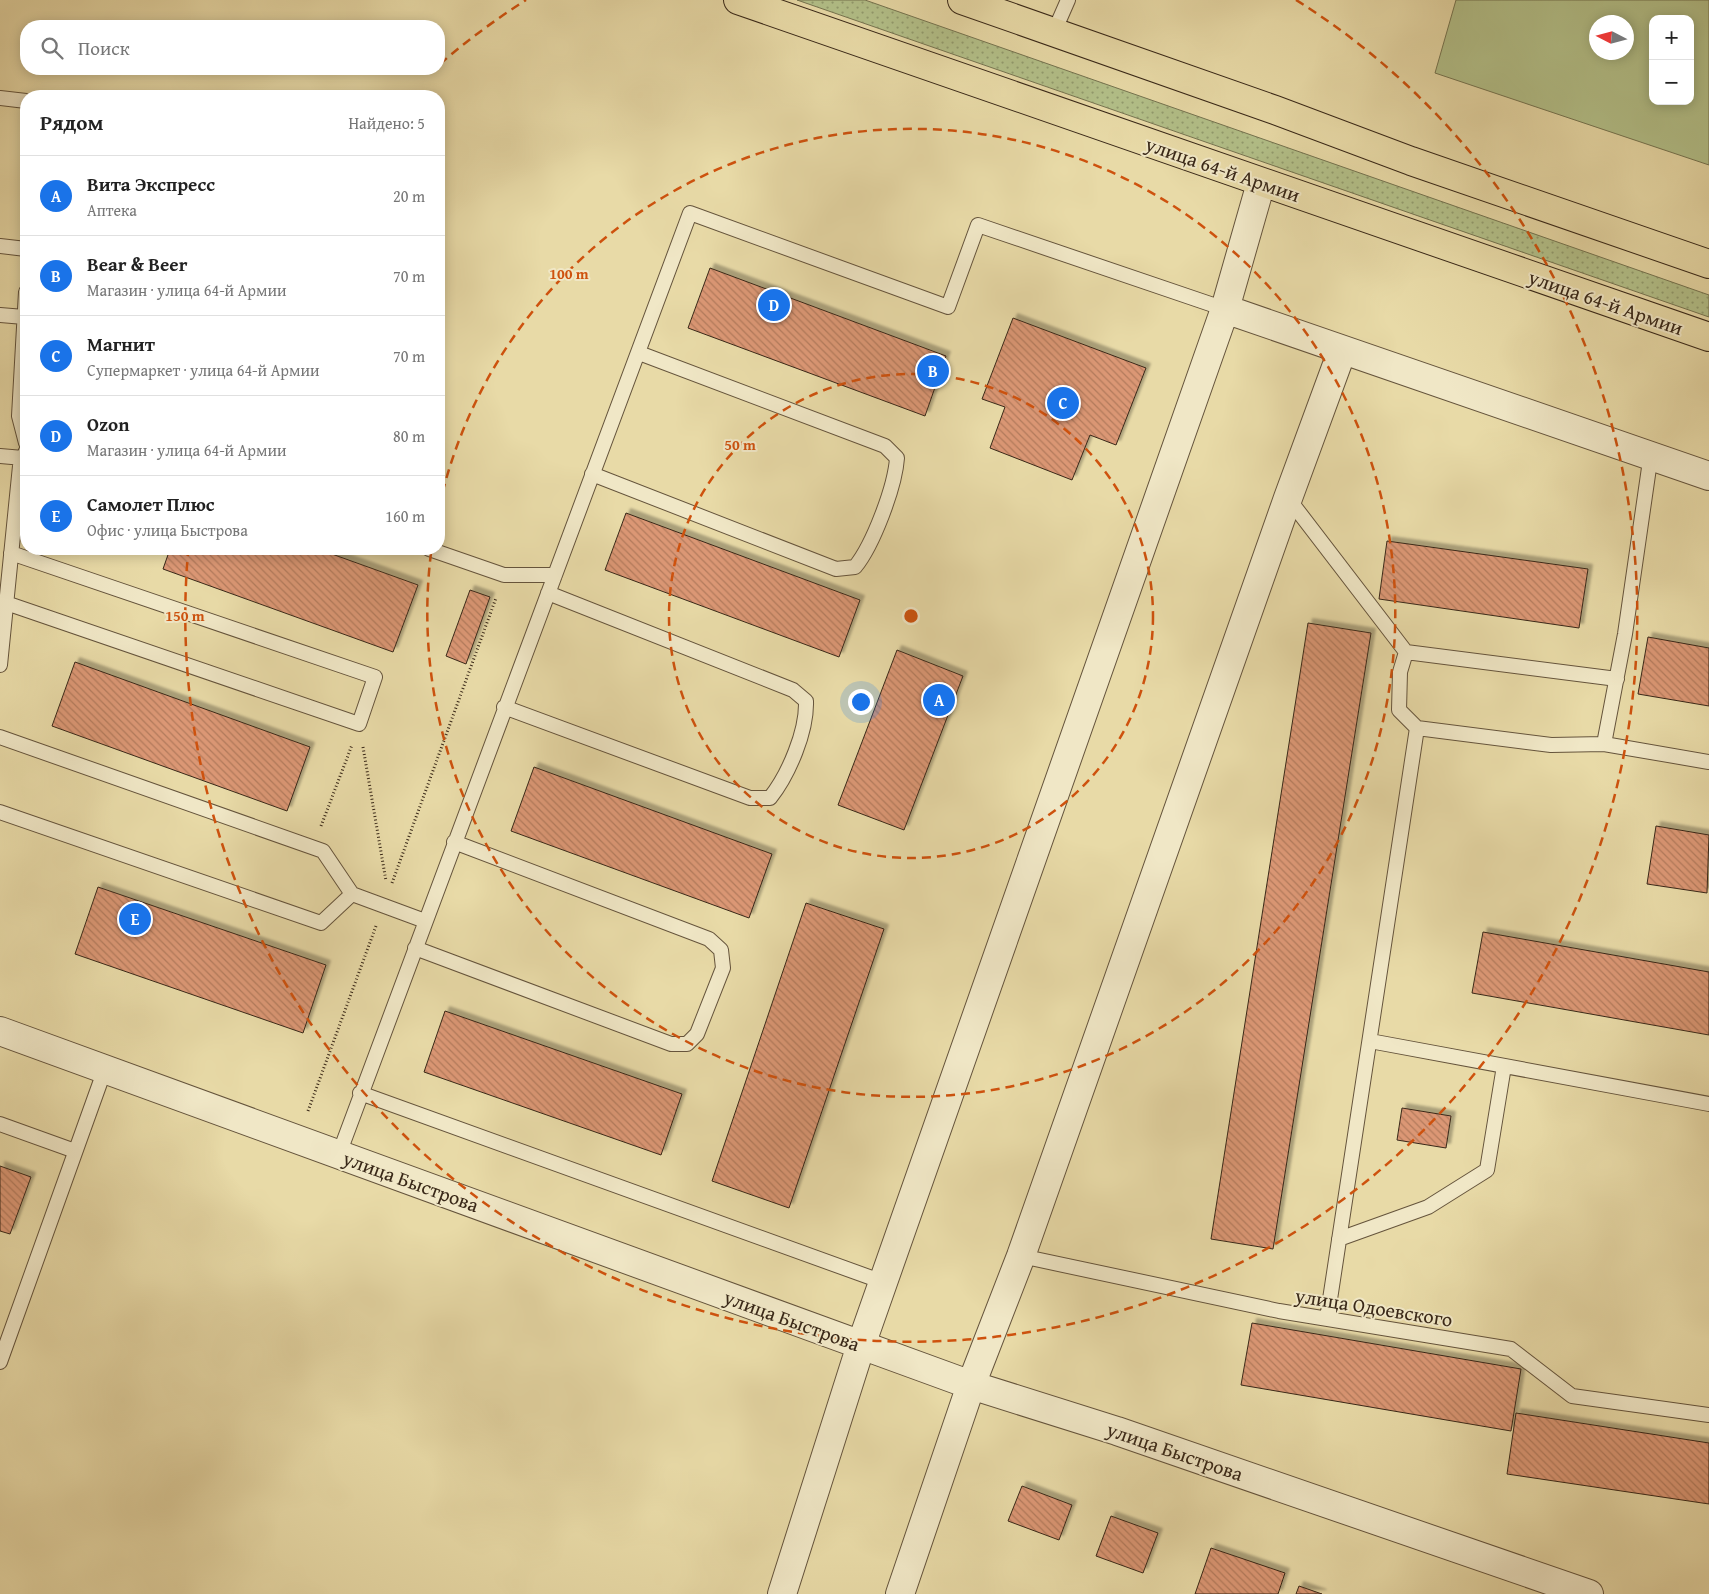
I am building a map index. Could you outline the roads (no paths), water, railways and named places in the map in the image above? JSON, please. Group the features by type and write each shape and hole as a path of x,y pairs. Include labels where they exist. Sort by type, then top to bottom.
{"highway":[{"name":"улица 64-й Армии","path":"738,0 1709,338"},
{"path":"962,0 1275,110 1411,162 1709,264"}],"street":[{"path":"782,1594 883,1282 1225,309 1261,183"},
{"path":"1225,309 1342,351 1651,454 1709,476"},
{"path":"900,1594 971,1385 1021,1256 1288,498 1342,351"},
{"name":"улица Быстрова","path":"0,1031 971,1385 1126,1434 1588,1594"}],"lane":[{"path":"1054,32 1068,0"},
{"path":"0,98 20,100"},
{"path":"338,1154 690,213 948,307 978,225 1225,309"},
{"path":"0,246 20,248"},
{"path":"0,315 20,317"},
{"path":"592,474 836,569 855,567 865,555 896,475 897,458 885,446 638,353"},
{"path":"20,383 18,416 20,423"},
{"path":"1604,744 1617,679 1651,454"},
{"path":"0,456 20,455"},
{"path":"0,665 11,553 7,526 20,466"},
{"path":"1288,498 1406,652 1617,679"},
{"path":"6,603 359,724 375,677 11,553"},
{"path":"445,555 504,575 555,575"},
{"path":"504,707 750,798 770,798 782,782 807,719 806,701 793,690 548,593"},
{"path":"1406,652 1400,672 1399,710 1417,728 1551,745 1604,744 1709,762"},
{"path":"1327,1319 1417,728"},
{"path":"0,737 323,851 352,894 386,899 425,920"},
{"path":"0,812 321,923 352,894"},
{"path":"415,948 671,1044 687,1044 697,1034 723,968 721,950 709,939 454,842"},
{"path":"1370,1041 1709,1104"},
{"path":"1339,1238 1428,1207 1487,1170 1504,1066"},
{"path":"0,1362 4,1340 105,1069"},
{"path":"360,1093 883,1282"},
{"path":"0,1124 75,1151"},
{"name":"улица Одоевского","path":"1021,1256 1279,1312 1511,1349 1572,1396 1709,1415"}],"place":[{"name":"Ozon","path":"774,305"},
{"name":"Bear & Beer","path":"933,371"},
{"name":"Магнит","path":"1063,403"},
{"name":"Вита Экспресс","path":"939,700"},
{"name":"Самолет Плюс","path":"135,919"}]}
